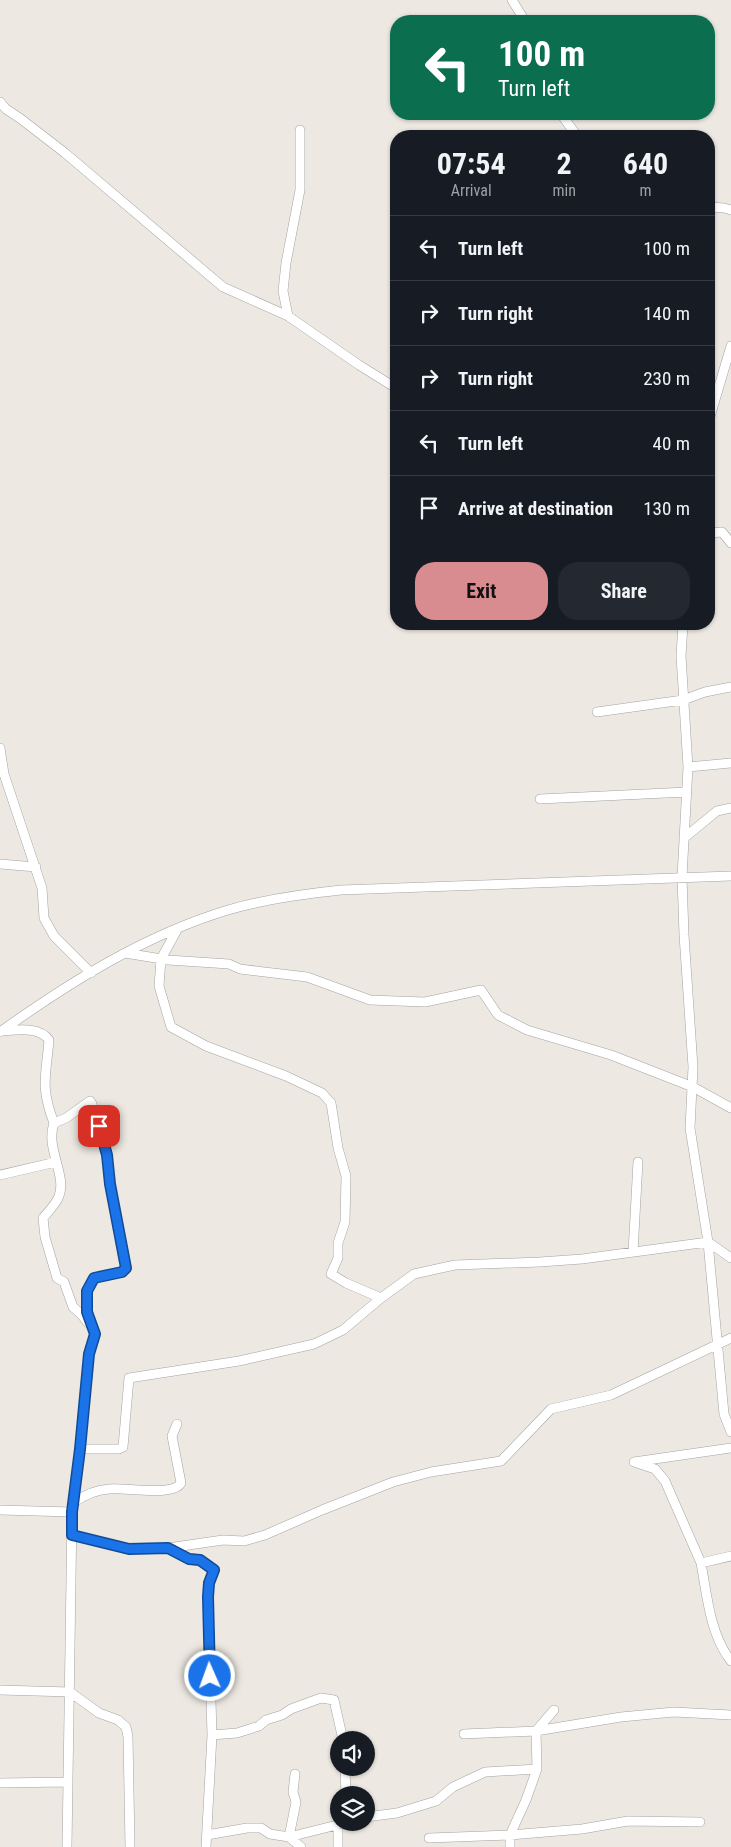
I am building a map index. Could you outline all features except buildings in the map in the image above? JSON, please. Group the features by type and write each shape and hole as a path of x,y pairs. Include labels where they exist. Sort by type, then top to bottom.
{"street":[{"path":"512,0 521,15"},
{"path":"0,102 6,109 22,119 65,153 223,287 288,316 358,365 390,384"},
{"path":"288,316 283,291 286,263 300,190 300,130"},
{"path":"715,207 731,210"},
{"path":"715,400 731,346"},
{"path":"715,533 722,532 731,543"},
{"path":"683,630 681,656 688,767 682,877 693,1067 690,1128 708,1242 719,1343 724,1414 731,1432"},
{"path":"597,712 684,700 705,692 731,687"},
{"path":"0,748 4,774 42,888 44,918 54,936 91,973"},
{"path":"688,767 731,763"},
{"path":"540,799 686,792"},
{"path":"684,838 717,810 731,808"},
{"path":"0,864 36,867"},
{"path":"1,1031 43,1002 125,953 178,928 229,910 303,894 341,890 731,876"},
{"path":"178,928 161,959 159,986 171,1027 206,1046 286,1076 322,1094 331,1103 338,1148 346,1176 345,1222 338,1243 338,1258 331,1274 346,1283 381,1298"},
{"path":"125,953 161,959 229,964 240,969 307,976 370,1000 425,1002 481,990 498,1015 526,1030 611,1055 693,1088 731,1108"},
{"path":"1,1031 30,1030 46,1035 49,1040 44,1082 46,1103 54,1123 51,1132 53,1152 60,1182 60,1194 43,1218 45,1237 57,1278 64,1282 73,1306 82,1314 95,1334"},
{"path":"54,1123 66,1118 90,1101 107,1155 110,1184 126,1268 122,1272 94,1278 87,1291 87,1312 95,1334 89,1354 72,1508 67,1847"},
{"path":"0,1175 56,1162"},
{"path":"633,1252 638,1162"},
{"path":"80,1449 119,1449 124,1447 129,1378 239,1361 314,1344 343,1330 381,1298 414,1274 456,1265 582,1259 708,1242 731,1258"},
{"path":"72,1535 129,1549 168,1548 224,1540 244,1541 265,1535 393,1482 431,1472 501,1461 551,1409 612,1395 731,1338"},
{"path":"0,1510 72,1508 84,1495 99,1490 123,1488 162,1491 175,1489 180,1486 172,1436 176,1424"},
{"path":"729,1655 715,1630 701,1563 665,1481 655,1469 634,1462 731,1448"},
{"path":"168,1548 189,1559 200,1560 214,1570 209,1583 208,1597 212,1735 206,1847"},
{"path":"701,1563 731,1556"},
{"path":"0,1690 70,1692 98,1713 118,1720 126,1727 128,1737 130,1847"},
{"path":"212,1735 237,1732 259,1726 266,1720 321,1698 334,1700 340,1731"},
{"path":"510,1847 510,1835 526,1800 536,1769 536,1731 554,1710"},
{"path":"464,1734 536,1731 621,1717 674,1712 731,1715"},
{"path":"375,1817 397,1813 436,1802 453,1787 485,1772 536,1769"},
{"path":"289,1837 296,1802 293,1792 295,1774"},
{"path":"0,1783 68,1782"},
{"path":"428,1838 510,1835 582,1829 628,1821 700,1822"},
{"path":"207,1835 247,1828 261,1828 270,1834 289,1837 330,1825"},
{"path":"338,1831 338,1847"},
{"path":"289,1837 302,1847"}],"route":[{"path":"99,1126 107,1155 110,1184 126,1268 122,1272 94,1278 87,1291 87,1312 95,1334 89,1354 72,1512 72,1535 129,1549 168,1548 189,1559 200,1560 210,1565 214,1570 209,1583 208,1597 210,1676"}]}
